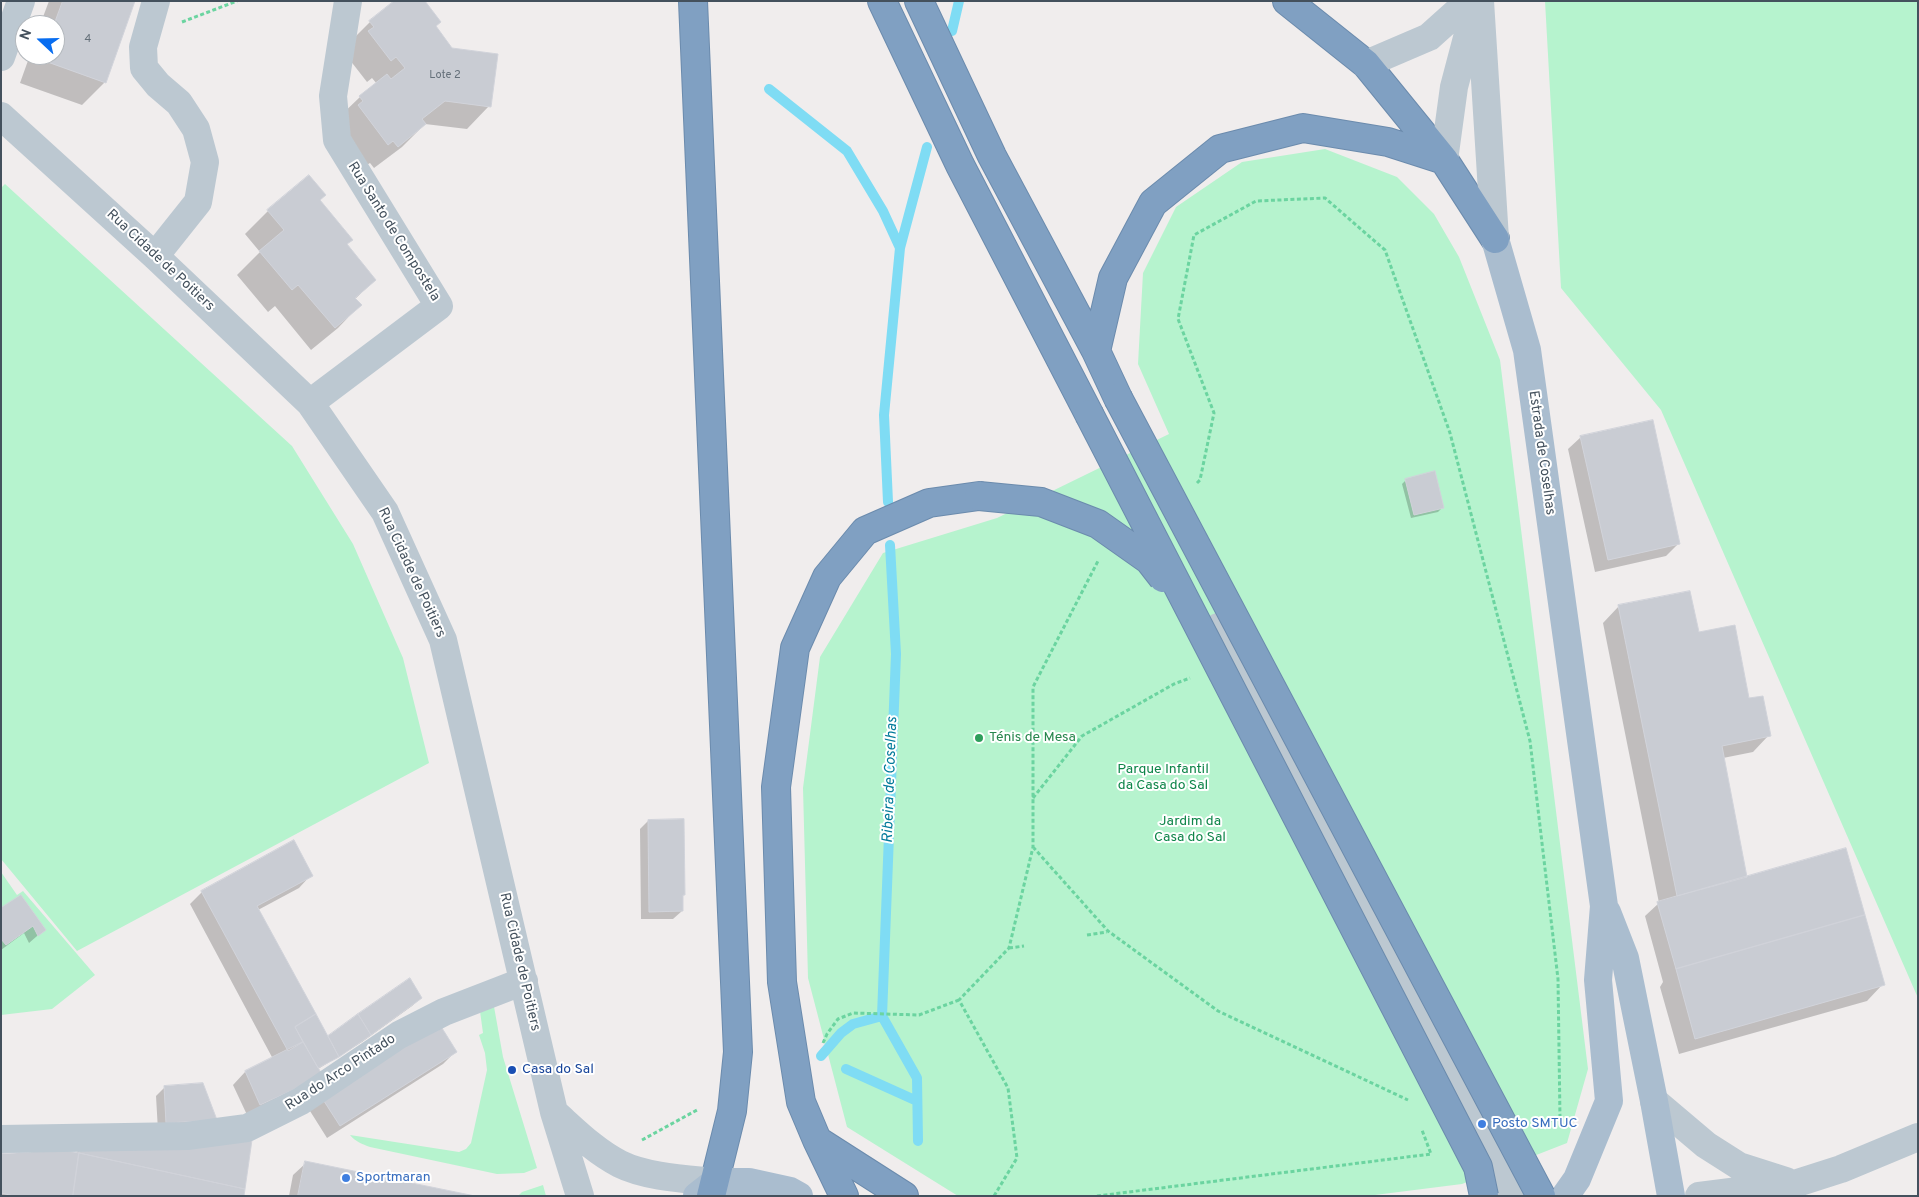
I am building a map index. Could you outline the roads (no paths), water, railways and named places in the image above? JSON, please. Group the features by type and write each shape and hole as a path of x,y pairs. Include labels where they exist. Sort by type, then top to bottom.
{"highway":[{"path":"693,1 738,1052 732,1111 707,1191"},
{"path":"882,1 960,165 1478,1167 1484,1196"},
{"path":"919,1 992,156 1096,351 1118,398 1541,1196"},
{"path":"1287,1 1366,64 1444,160 1495,239"},
{"path":"1096,351 1113,278 1153,202 1220,149 1303,128 1388,142 1444,160"},
{"path":"844,1196 817,1140 802,1102 782,982 776,787 795,648 827,577 865,531 929,503 979,496 1041,502 1098,524 1149,560 1188,608"},
{"path":"817,1140 904,1196"}],"main road":[{"name":"Estrada de Coselhas","path":"1495,239 1527,350 1604,906"},
{"path":"1604,906 1625,958 1654,1100 1670,1196"},
{"path":"1565,1196 1577,1179 1609,1101 1598,980 1604,906"},
{"path":"707,1191 749,1182 790,1190 799,1196"}],"street":[{"path":"1,57 21,1"},
{"path":"155,256 198,202 205,162 196,129 180,103 158,84 144,68 143,47 156,1"},
{"name":"Rua Santo de Compostela","path":"310,403 440,306 337,140 332,96 348,1"},
{"path":"1366,64 1429,37 1469,1"},
{"path":"1444,160 1454,87 1478,1"},
{"name":"Estrada de Coselhas","path":"1478,1 1495,239"},
{"name":"Rua Cidade de Poitiers","path":"1,116 155,256 310,403 385,512 443,640 554,1112 580,1196"},
{"path":"1218,627 1468,1098 1482,1103 1490,1117 1489,1138 1510,1196"},
{"name":"Rua do Arco Pintado","path":"1,1138 187,1136 247,1128 301,1101 399,1036 444,1012 524,981"},
{"path":"1654,1100 1706,1144 1738,1166 1789,1190"},
{"path":"554,1112 586,1142 621,1164 707,1191"},
{"path":"1699,1196 1789,1190 1918,1137"}],"waterway":[{"path":"952,31 959,1"},
{"path":"769,89 847,151 883,211 900,248 884,415 888,502"},
{"path":"900,248 927,147"},
{"name":"Ribeira de Coselhas","path":"882,1016 896,654 890,545"},
{"path":"821,1056 841,1033 853,1024 882,1016 917,1078 918,1141"},
{"path":"846,1069 917,1101"}],"place":[{"name":"Ténis de Mesa","path":"979,738"},
{"name":"Casa do Sal","path":"512,1070"},
{"name":"Posto SMTUC","path":"1482,1124"},
{"name":"Sportmaran","path":"346,1178"}],"park label":[{"name":"Parque Infantil da Casa do Sal","path":"1163,778"},
{"name":"Jardim da Casa do Sal","path":"1190,830"}]}
